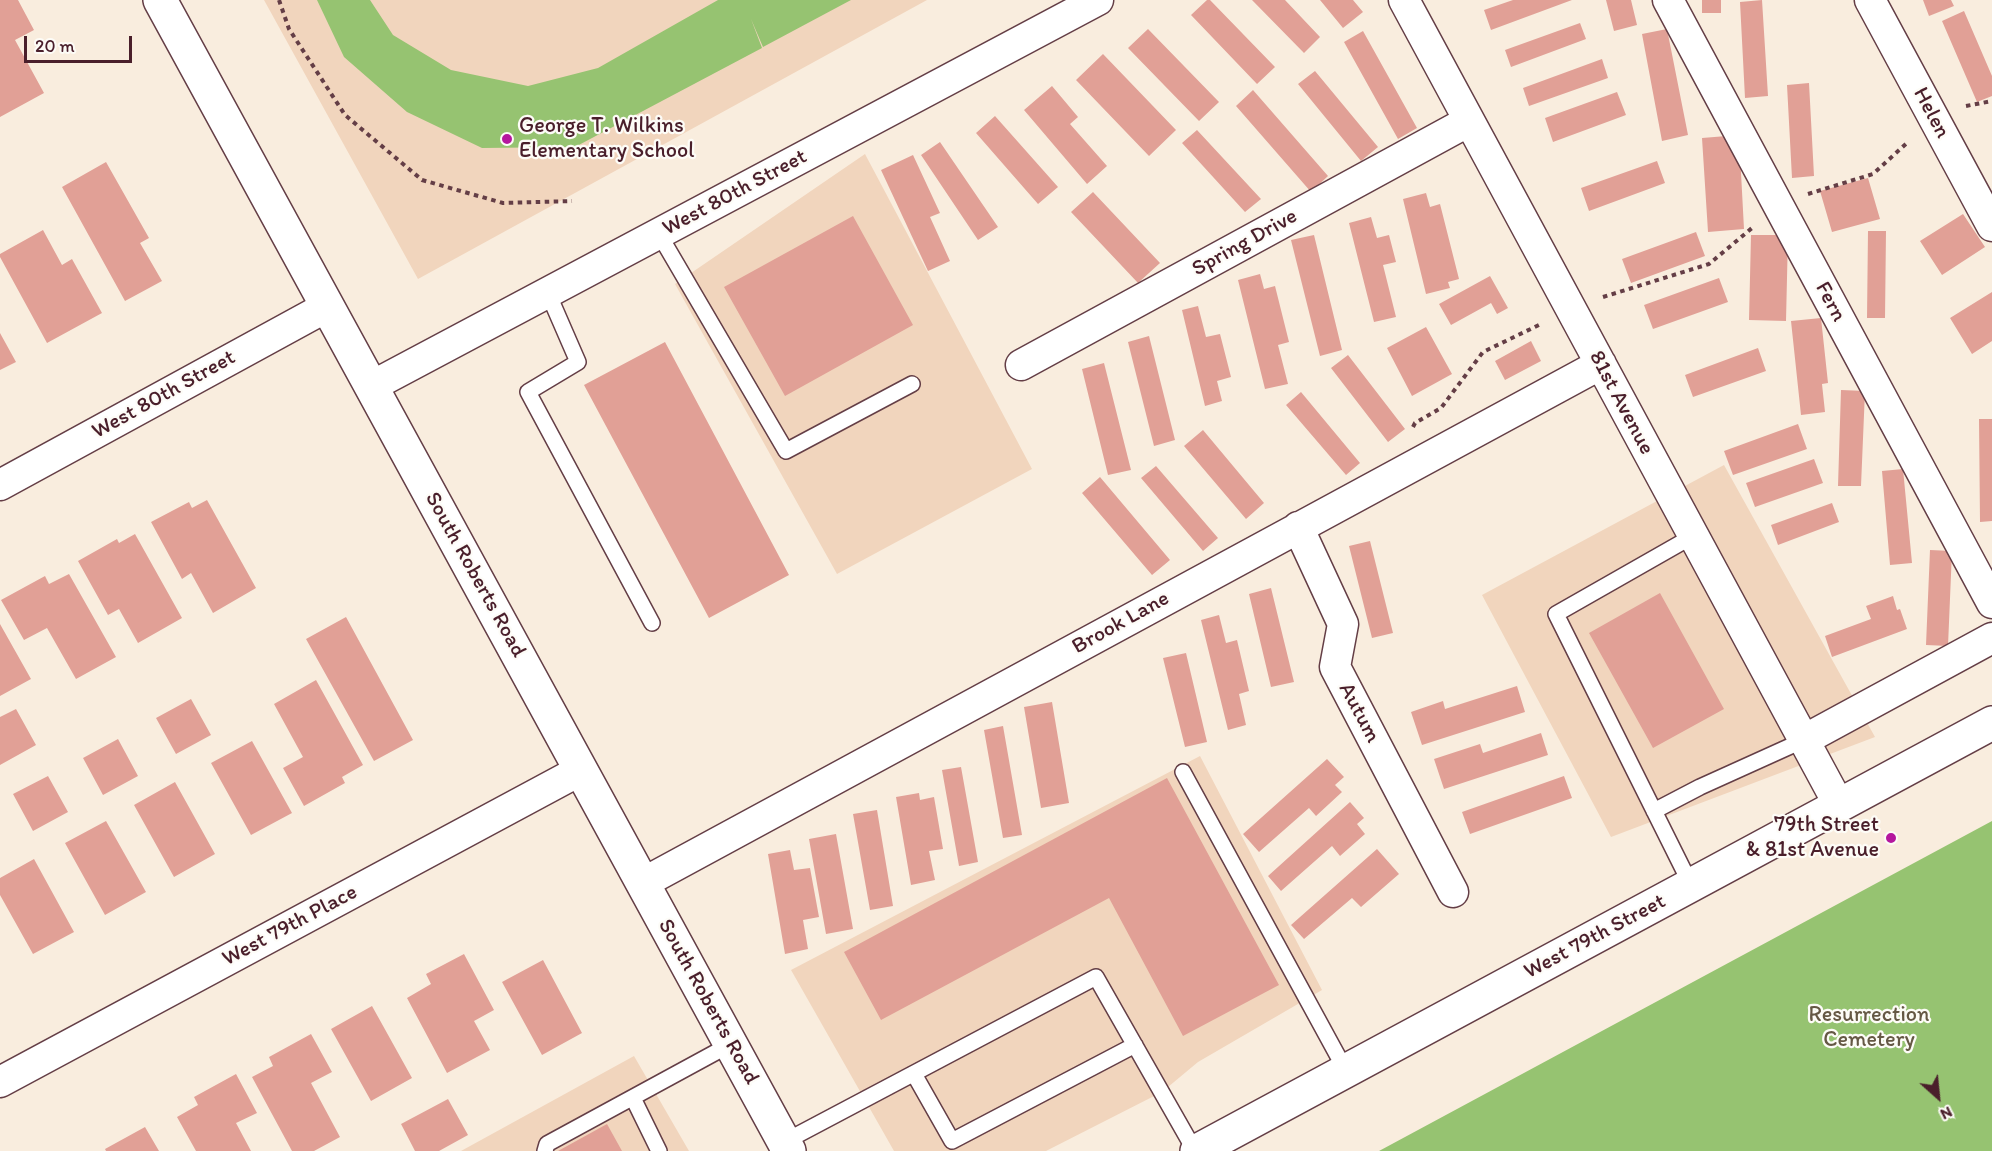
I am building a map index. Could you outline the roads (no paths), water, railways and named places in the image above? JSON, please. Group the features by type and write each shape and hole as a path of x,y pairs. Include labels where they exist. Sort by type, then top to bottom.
{"street":[{"name":"South Roberts Road","path":"160,0 787,1147"},
{"name":"West 80th Street","path":"372,386 1098,0"},
{"name":"81st Avenue","path":"1404,0 1839,805"},
{"name":"Fern","path":"1668,0 1992,603"},
{"name":"Helen","path":"1870,0 1992,226"},
{"name":"Spring Drive","path":"1021,365 1469,121"},
{"name":"West 80th Street","path":"0,485 328,306"},
{"name":"Brook Lane","path":"643,883 1600,364"},
{"name":"Autum","path":"1298,527 1343,624 1335,667 1453,892"},
{"path":"1804,740 1992,638"},
{"name":"West 79th Street","path":"1196,1151 1992,723"},
{"name":"West 79th Place","path":"0,1082 581,770"}],"lane":[{"path":"659,234 786,451 912,384"},
{"path":"548,293 578,362 528,392 652,623"},
{"path":"1691,885 1556,614 1693,536"},
{"path":"1654,811 1700,786 1804,740"},
{"path":"1183,772 1346,1071"},
{"path":"787,1147 914,1074 1096,976 1196,1151"},
{"path":"545,1151 547,1144 731,1044"},
{"path":"914,1074 952,1141 1135,1045"},
{"path":"633,1098 659,1151"}],"place":[{"name":"George T. Wilkins Elementary School","path":"507,139"},
{"name":"79th Street & 81st Avenue","path":"1891,838"}],"park label":[{"name":"Resurrection Cemetery","path":"1869,1028"}]}
